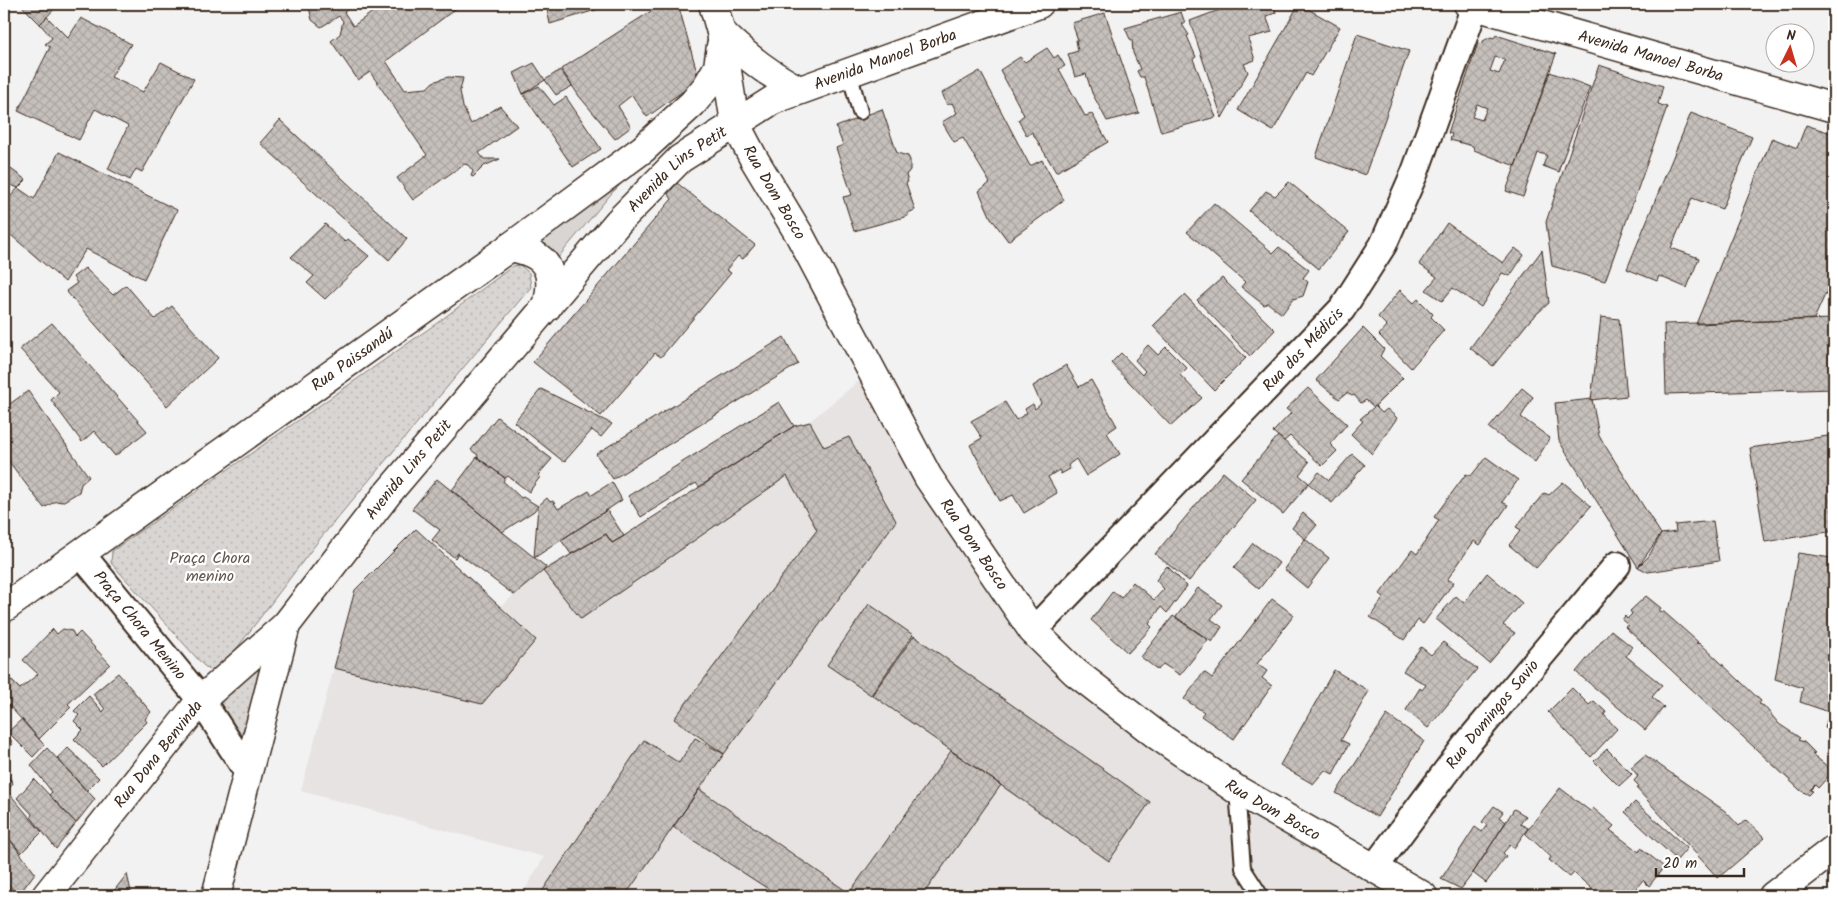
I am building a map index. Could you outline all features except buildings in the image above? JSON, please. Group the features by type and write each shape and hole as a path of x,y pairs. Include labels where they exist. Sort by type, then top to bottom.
{"main road":[{"name":"Rua Dom Bosco","path":"713,4 721,32 735,123 754,159 787,213 928,477 1033,631 1075,672 1158,736 1237,790 1423,896"},
{"name":"Avenida Manoel Borba","path":"735,123 773,100 1039,4"},
{"name":"Avenida Manoel Borba","path":"1472,5 1834,108"},
{"name":"Rua Dom Bosco","path":"693,104 707,86 718,67 721,52 721,32"},
{"path":"721,32 747,58 771,76 799,90"},
{"name":"Rua Paissandú","path":"4,608 82,555 510,247 643,149 693,104"},
{"name":"Avenida Lins Petit","path":"216,896 286,625 388,493 619,221 680,159 735,123"},
{"path":"510,247 526,250 544,261 552,282 547,307"},
{"name":"Rua Dona Benvinda","path":"46,896 201,700 286,625"},
{"path":"1773,896 1834,849"}],"street":[{"name":"Rua dos Médicis","path":"1033,631 1342,309 1382,245 1415,172 1472,5"},
{"name":"Praça Chora Menino","path":"82,555 201,700 247,771"},
{"name":"Rua Domingos Savio","path":"1374,868 1466,745 1617,565"}],"lane":[{"path":"849,72 860,112"},
{"path":"1237,790 1243,868 1261,896"}],"shaded area":[{"path":"871,371 1075,672 1423,896 521,896 544,857 301,791 334,668 482,703 536,640 500,607 546,567 606,534 612,542 624,536 794,426 810,421"}],"green space":[{"path":"666,144 667,148 631,174 611,194 556,260 550,260 538,239"},
{"name":"Praça Chora menino","path":"520,265 529,273 531,287 319,540 228,660 216,671 211,671 203,665 111,563 112,551 437,323 513,266"},
{"path":"257,668 260,672 241,739 209,702 220,698 247,678 248,673"}]}
